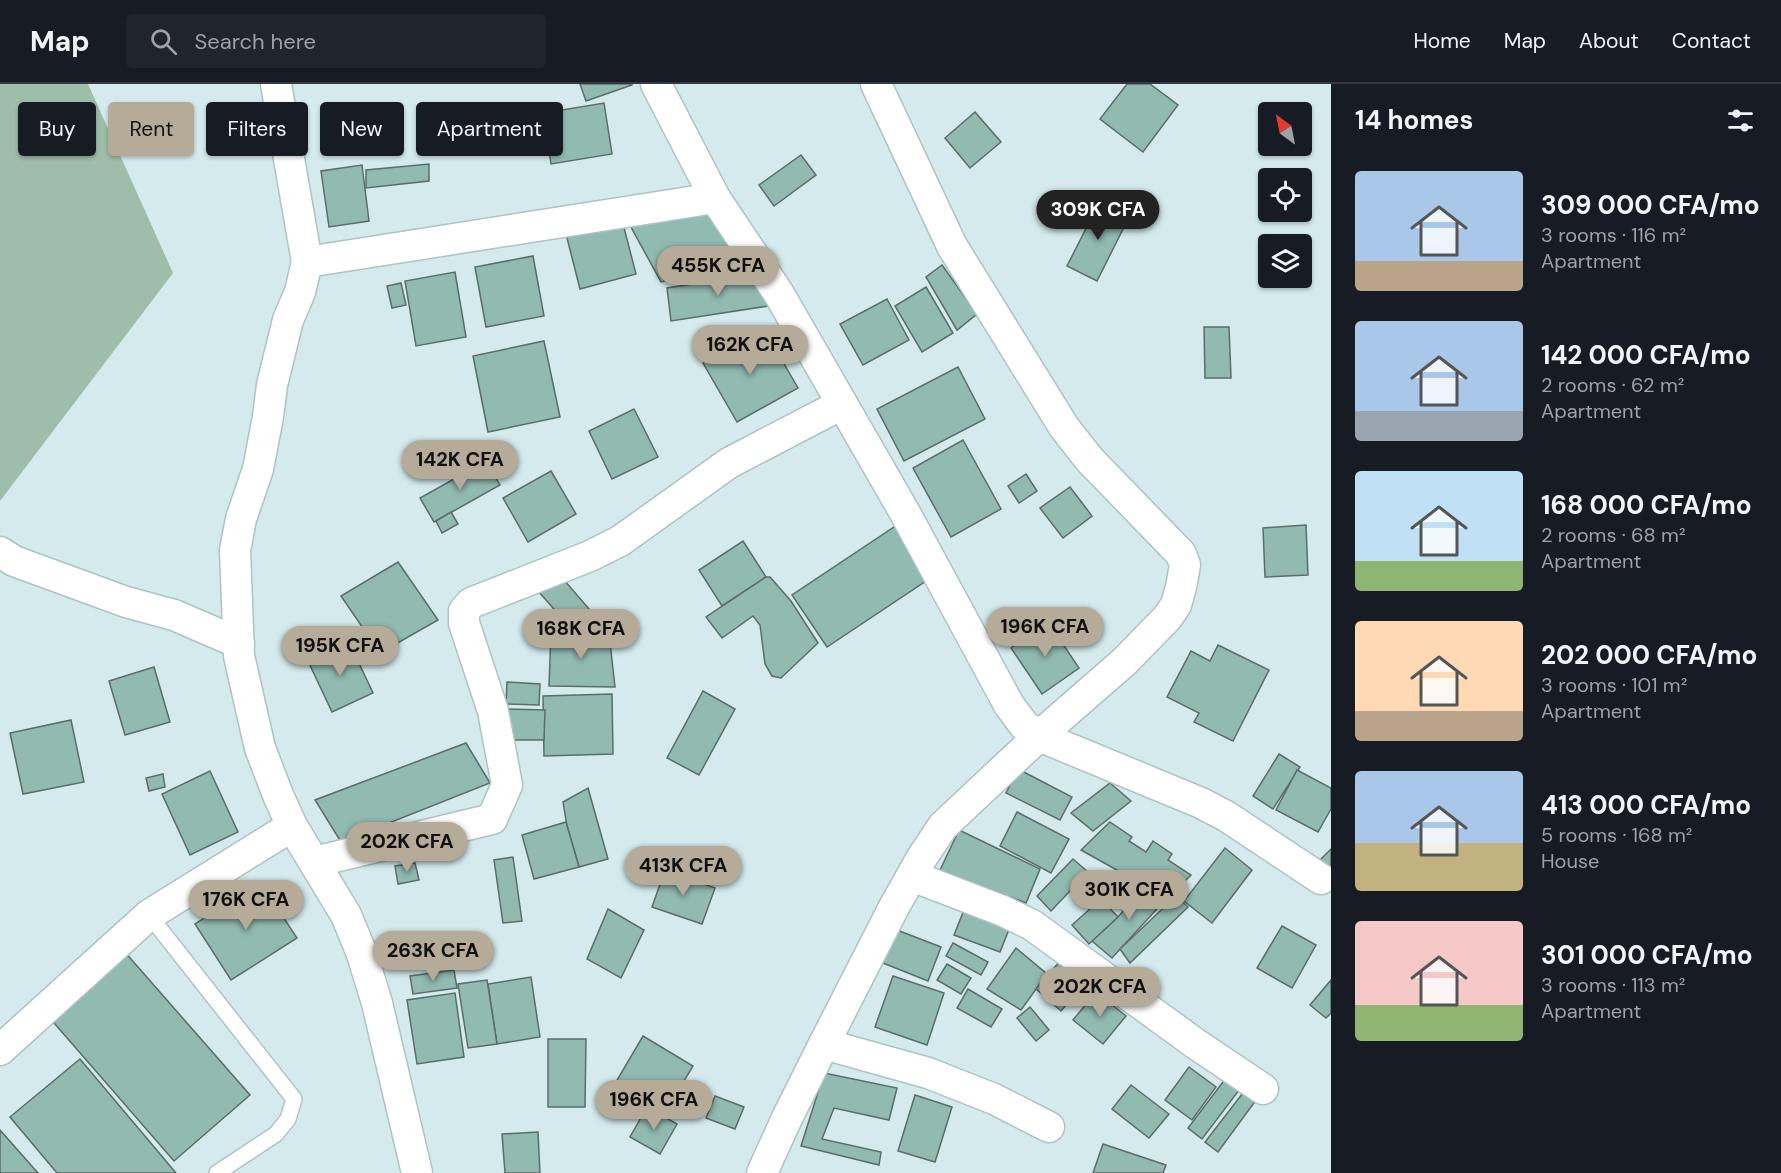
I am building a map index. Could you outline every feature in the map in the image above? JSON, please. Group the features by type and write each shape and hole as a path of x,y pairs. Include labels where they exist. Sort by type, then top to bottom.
{"street":[{"path":"276,84 307,262 300,291 285,331 272,386 258,469 241,519 235,550 239,656 244,686 260,748 292,826 346,915 362,954 377,1004 417,1173"},
{"path":"656,84 715,198 779,294 905,513 1009,705 1024,724 1039,736 1201,803 1226,816 1321,879"},
{"path":"762,1173 786,1118 824,1044 912,876 943,826 1039,736 1124,662 1167,618 1176,605 1185,565 1181,554 1089,459 1064,427 952,246 876,84"},
{"path":"307,262 715,198"},
{"path":"314,862 492,819 507,785 494,711 464,623 465,611 471,603 590,556 620,541 729,463 842,404"},
{"path":"0,552 14,561 126,602 174,615 239,643"},
{"path":"0,1050 149,915 292,826"},
{"path":"912,876 1003,911 1032,925 1196,1044 1263,1089"},
{"path":"824,1044 928,1073 994,1099 1049,1127"}],"lane":[{"path":"149,915 294,1099 288,1119 276,1134 218,1173"}],"green space":[{"path":"0,84 88,84 108,128 108,156 120,156 173,273 0,501"}],"building":[{"path":"580,84 632,84 632,85 586,101"},
{"path":"1127,84 1150,84 1178,105 1143,152 1100,119"},
{"path":"604,103 612,154 551,164 550,156 563,156 563,110"},
{"path":"975,112 1001,142 970,168 945,138"},
{"path":"801,155 816,175 774,206 759,185"},
{"path":"429,164 429,181 366,188 366,170"},
{"path":"362,165 369,221 329,227 321,171"},
{"path":"713,201 750,264 661,282 626,218"},
{"path":"1100,201 1130,215 1097,281 1067,266"},
{"path":"622,220 636,274 580,289 566,234"},
{"path":"533,256 544,316 486,327 475,267"},
{"path":"942,265 977,314 957,330 926,277"},
{"path":"455,272 466,337 416,346 405,281"},
{"path":"764,273 768,306 671,321 667,288"},
{"path":"401,283 406,305 392,308 387,286"},
{"path":"926,287 953,333 922,352 895,306"},
{"path":"887,299 909,340 863,365 840,324"},
{"path":"1204,327 1229,327 1231,378 1205,378"},
{"path":"764,329 798,388 737,422 703,363"},
{"path":"544,341 560,417 488,432 473,356"},
{"path":"958,367 985,419 904,461 877,409"},
{"path":"634,409 658,457 612,479 589,431"},
{"path":"963,440 1001,509 951,537 913,468"},
{"path":"423,442 440,446 432,473 416,469"},
{"path":"486,461 500,485 434,522 420,498"},
{"path":"551,471 576,514 528,542 503,498"},
{"path":"1026,474 1037,491 1019,503 1008,486"},
{"path":"1070,487 1092,516 1063,538 1040,508"},
{"path":"451,512 458,524 442,533 436,521"},
{"path":"900,523 935,575 827,647 792,595"},
{"path":"1306,525 1308,575 1265,577 1263,528"},
{"path":"743,541 766,577 722,606 699,570"},
{"path":"398,562 438,620 380,653 341,596"},
{"path":"551,565 609,632 575,633 531,583"},
{"path":"766,577 770,577 791,601 818,643 781,678 772,676 765,664 760,625 753,616 722,638 706,617"},
{"path":"1048,622 1079,668 1042,694 1011,648"},
{"path":"551,633 609,633 615,687 549,686"},
{"path":"349,642 373,693 332,712 308,661"},
{"path":"1218,645 1269,670 1233,741 1194,722 1199,713 1167,697 1191,651 1210,661"},
{"path":"154,667 170,722 125,735 109,681"},
{"path":"507,682 540,684 539,705 506,704"},
{"path":"703,691 735,709 699,775 667,758"},
{"path":"612,694 613,754 544,756 543,696"},
{"path":"507,709 545,710 544,740 506,740"},
{"path":"71,720 84,782 23,794 10,733"},
{"path":"466,743 490,783 341,842 315,800"},
{"path":"1279,754 1300,767 1273,809 1253,796"},
{"path":"1018,769 1072,797 1060,820 1006,793"},
{"path":"1297,770 1331,788 1331,809 1318,832 1276,810"},
{"path":"210,771 238,832 190,855 162,794"},
{"path":"163,774 165,787 149,791 146,778"},
{"path":"1110,783 1131,801 1093,831 1071,813"},
{"path":"588,788 608,859 579,867 567,826 563,802"},
{"path":"1017,812 1069,839 1051,873 1000,846"},
{"path":"566,822 579,867 534,879 522,835"},
{"path":"1110,822 1132,837 1129,841 1146,852 1153,841 1172,854 1168,860 1191,875 1167,898 1081,850"},
{"path":"959,830 1040,869 1026,903 940,870"},
{"path":"1225,848 1252,870 1212,923 1184,901"},
{"path":"1331,849 1331,876 1316,864"},
{"path":"513,857 522,921 503,923 494,860"},
{"path":"1073,859 1088,872 1051,911 1037,896"},
{"path":"415,863 419,880 398,884 395,866"},
{"path":"665,870 715,888 702,924 652,907"},
{"path":"260,882 297,938 231,980 195,924"},
{"path":"1145,886 1167,898 1112,958 1092,941 1118,917"},
{"path":"1176,896 1188,907 1130,963 1120,949"},
{"path":"1101,899 1118,917 1089,944 1072,925"},
{"path":"608,909 644,930 621,978 587,959"},
{"path":"964,910 1010,927 1000,952 954,935"},
{"path":"1282,926 1316,945 1292,988 1257,968"},
{"path":"897,930 941,947 928,981 883,963"},
{"path":"953,943 988,962 981,975 946,956"},
{"path":"1016,948 1047,974 1021,1010 987,989"},
{"path":"124,951 250,1095 174,1161 48,1016"},
{"path":"1061,960 1086,982 1061,1011 1036,989"},
{"path":"947,964 971,978 961,994 937,980"},
{"path":"454,970 457,988 413,994 410,976"},
{"path":"893,976 944,993 927,1045 875,1027"},
{"path":"531,977 540,1037 497,1044 488,984"},
{"path":"487,980 497,1044 468,1048 458,984"},
{"path":"1331,980 1331,1013 1326,1018 1310,1005"},
{"path":"968,989 1002,1009 991,1027 957,1008"},
{"path":"1096,992 1126,1016 1103,1044 1073,1020"},
{"path":"455,993 464,1057 417,1064 407,1000"},
{"path":"1030,1007 1049,1030 1036,1041 1017,1018"},
{"path":"643,1036 693,1066 663,1116 613,1087"},
{"path":"548,1039 586,1039 585,1107 548,1107"},
{"path":"80,1059 176,1173 57,1173 10,1117"},
{"path":"1189,1067 1216,1087 1192,1120 1165,1100"},
{"path":"824,1073 897,1088 889,1120 834,1108 822,1139 881,1152 879,1165 801,1146"},
{"path":"1229,1074 1243,1085 1202,1139 1188,1128"},
{"path":"1131,1085 1169,1114 1149,1138 1112,1109"},
{"path":"1246,1089 1259,1096 1218,1152 1205,1142"},
{"path":"915,1095 952,1107 935,1162 898,1151"},
{"path":"715,1096 744,1107 735,1129 706,1118"},
{"path":"647,1107 677,1124 660,1154 630,1137"},
{"path":"0,1130 38,1173 0,1173"},
{"path":"538,1132 540,1173 505,1173 502,1134"},
{"path":"1103,1144 1166,1165 1163,1173 1093,1173"}]}
